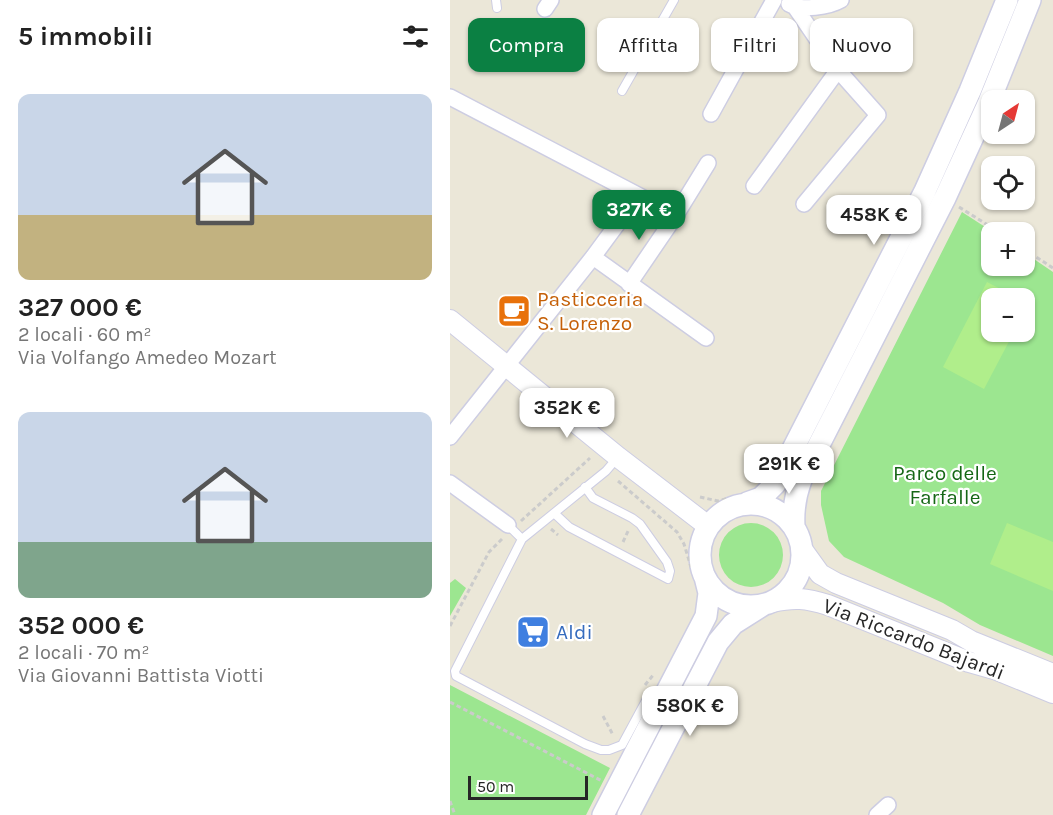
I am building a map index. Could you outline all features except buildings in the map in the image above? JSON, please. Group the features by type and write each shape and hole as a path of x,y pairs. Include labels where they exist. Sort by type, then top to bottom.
{"main road":[{"path":"603,815 706,616 709,593 700,563 700,549 708,526 726,510 761,498 775,483 925,191 970,91 1007,0"},
{"path":"628,815 718,642 733,624 769,603 793,585 799,574 802,549 794,526 793,511 801,480 950,188 989,102 1030,0"},
{"path":"747,503 765,505 781,513 794,526"},
{"path":"705,576 712,588 723,598 736,604 751,606 769,603"}],"street":[{"path":"711,114 774,0"},
{"path":"781,0 795,8 810,30"},
{"path":"795,8 834,4 841,0"},
{"path":"754,186 837,72"},
{"path":"804,204 878,115 840,72"},
{"path":"450,97 676,215"},
{"path":"629,284 708,163"},
{"path":"450,437 593,257 638,196"},
{"path":"593,257 706,338"},
{"path":"450,320 618,458 708,526"},
{"path":"450,483 511,527"},
{"name":"Via Riccardo Bajardi","path":"802,549 820,574 836,583 1053,674"},
{"name":"Via Riccardo Bajardi","path":"769,603 791,597 810,599 1053,693"}],"lane":[{"path":"622,91 674,0"},
{"path":"618,458 606,471 522,539 455,670 459,679 601,750 609,750 624,742 648,697 670,686"},
{"path":"554,513 569,527 668,579 670,571 667,562 640,525 632,518 593,498 585,487"},
{"path":"511,527 522,539"}],"path":[{"path":"954,205 982,222"},
{"path":"1035,256 1053,268"},
{"path":"450,626 489,552 511,527 590,458"},
{"path":"620,547 631,525"},
{"path":"450,702 607,783"},
{"path":"603,717 612,736"},
{"path":"451,802 455,815"}],"green space":[{"name":"Parco delle Farfalle","path":"962,212 981,224 981,276 1035,276 1035,260 1053,272 1053,656 980,625 943,603 844,557 829,541 821,505 821,491"},
{"path":"987,282 999,288 984,288"},
{"path":"981,294 981,342 1009,342 984,389 943,367"},
{"path":"745,523 757,523 774,532 781,543 783,555 781,567 774,578 757,587 745,587 733,582 724,573 719,561 719,549 724,537 733,528"},
{"path":"1007,523 1053,542 1053,591 990,564"},
{"path":"455,579 466,588 450,616 450,583"},
{"path":"450,685 610,768 586,815 450,815"}],"place":[{"name":"Pasticceria S. Lorenzo","path":"514,311"},
{"name":"Aldi","path":"533,632"}]}
